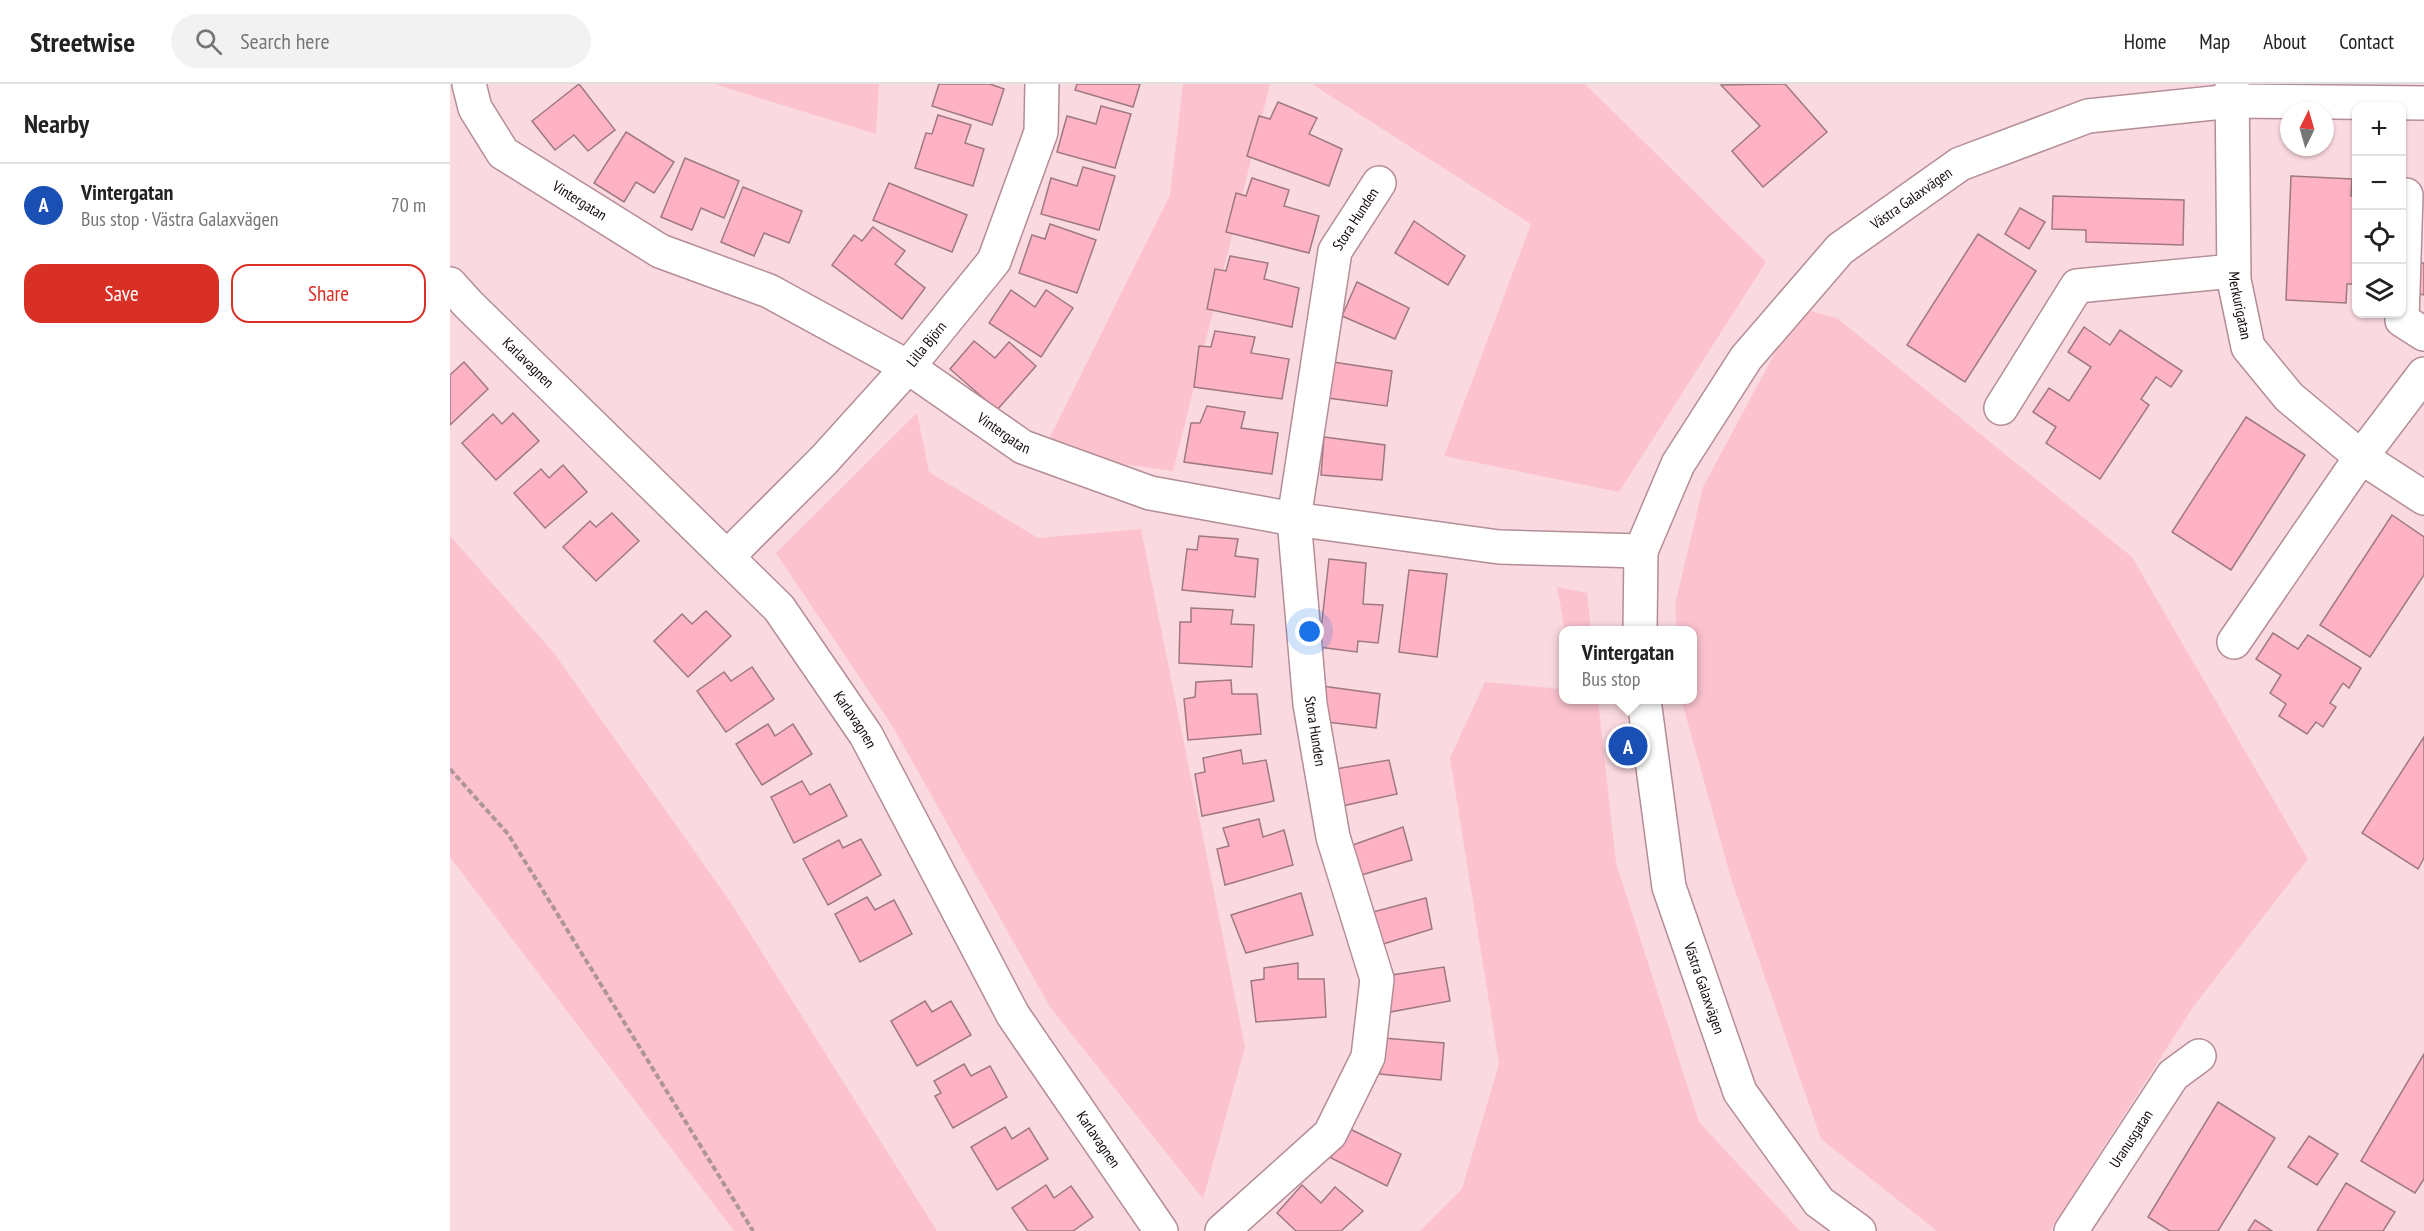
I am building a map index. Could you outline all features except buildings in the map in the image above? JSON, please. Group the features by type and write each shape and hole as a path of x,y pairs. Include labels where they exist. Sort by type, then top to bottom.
{"street":[{"name":"Vintergatan","path":"469,84 475,108 503,153 660,251 769,291 908,367 1023,447 1150,493 1294,519 1499,547 1641,551"},
{"name":"Lilla Björn","path":"727,557 824,460 908,367 994,261 1041,132 1042,84"},
{"name":"Västra Galaxvägen","path":"1640,626 1641,551 1677,464 1746,358 1840,249 1960,164 2088,116 2232,93 2424,103"},
{"name":"Merkurigatan","path":"2232,93 2234,280 2248,347 2289,397 2361,457 2424,498"},
{"name":"Stora Hunden","path":"1222,1231 1330,1134 1368,1057 1377,979 1333,837 1310,704 1294,519 1335,251 1379,183"},
{"path":"2406,210 2402,320 2424,334"},
{"path":"2001,408 2077,286 2234,271"},
{"name":"Karlavagnen","path":"450,284 779,608 866,735 1013,1015 1161,1231"},
{"path":"2234,642 2361,457 2424,374"},
{"name":"Västra Galaxvägen","path":"1645,704 1669,887 1740,1092 1819,1202 1859,1231"},
{"name":"Uranusgatan","path":"2071,1231 2173,1075 2199,1056"}],"path":[{"path":"450,769 508,834 753,1231"}],"shaded area":[{"path":"714,84 879,84 876,134"},
{"path":"1183,84 1270,84 1173,471 1042,453 1170,195"},
{"path":"1312,84 1585,84 1766,262 1619,492 1444,456 1531,224"},
{"path":"1799,308 1837,318 2132,557 2308,859 2193,1007 2050,1231 1937,1231 1821,1139 1732,882 1682,704 1697,704 1697,626 1677,626 1675,605 1703,487"},
{"path":"917,413 929,472 1038,538 1141,529 1245,1047 1203,1199 1050,1007 893,727 776,553"},
{"path":"450,536 554,653 729,900 937,1231 734,1231 450,857"},
{"path":"1557,587 1587,593 1591,626 1564,626"},
{"path":"1485,682 1559,689 1559,704 1598,704 1616,863 1699,1122 1800,1231 1420,1231 1462,1189 1499,1064 1450,758"}],"place":[{"name":"Vintergatan","path":"1628,746"}]}
